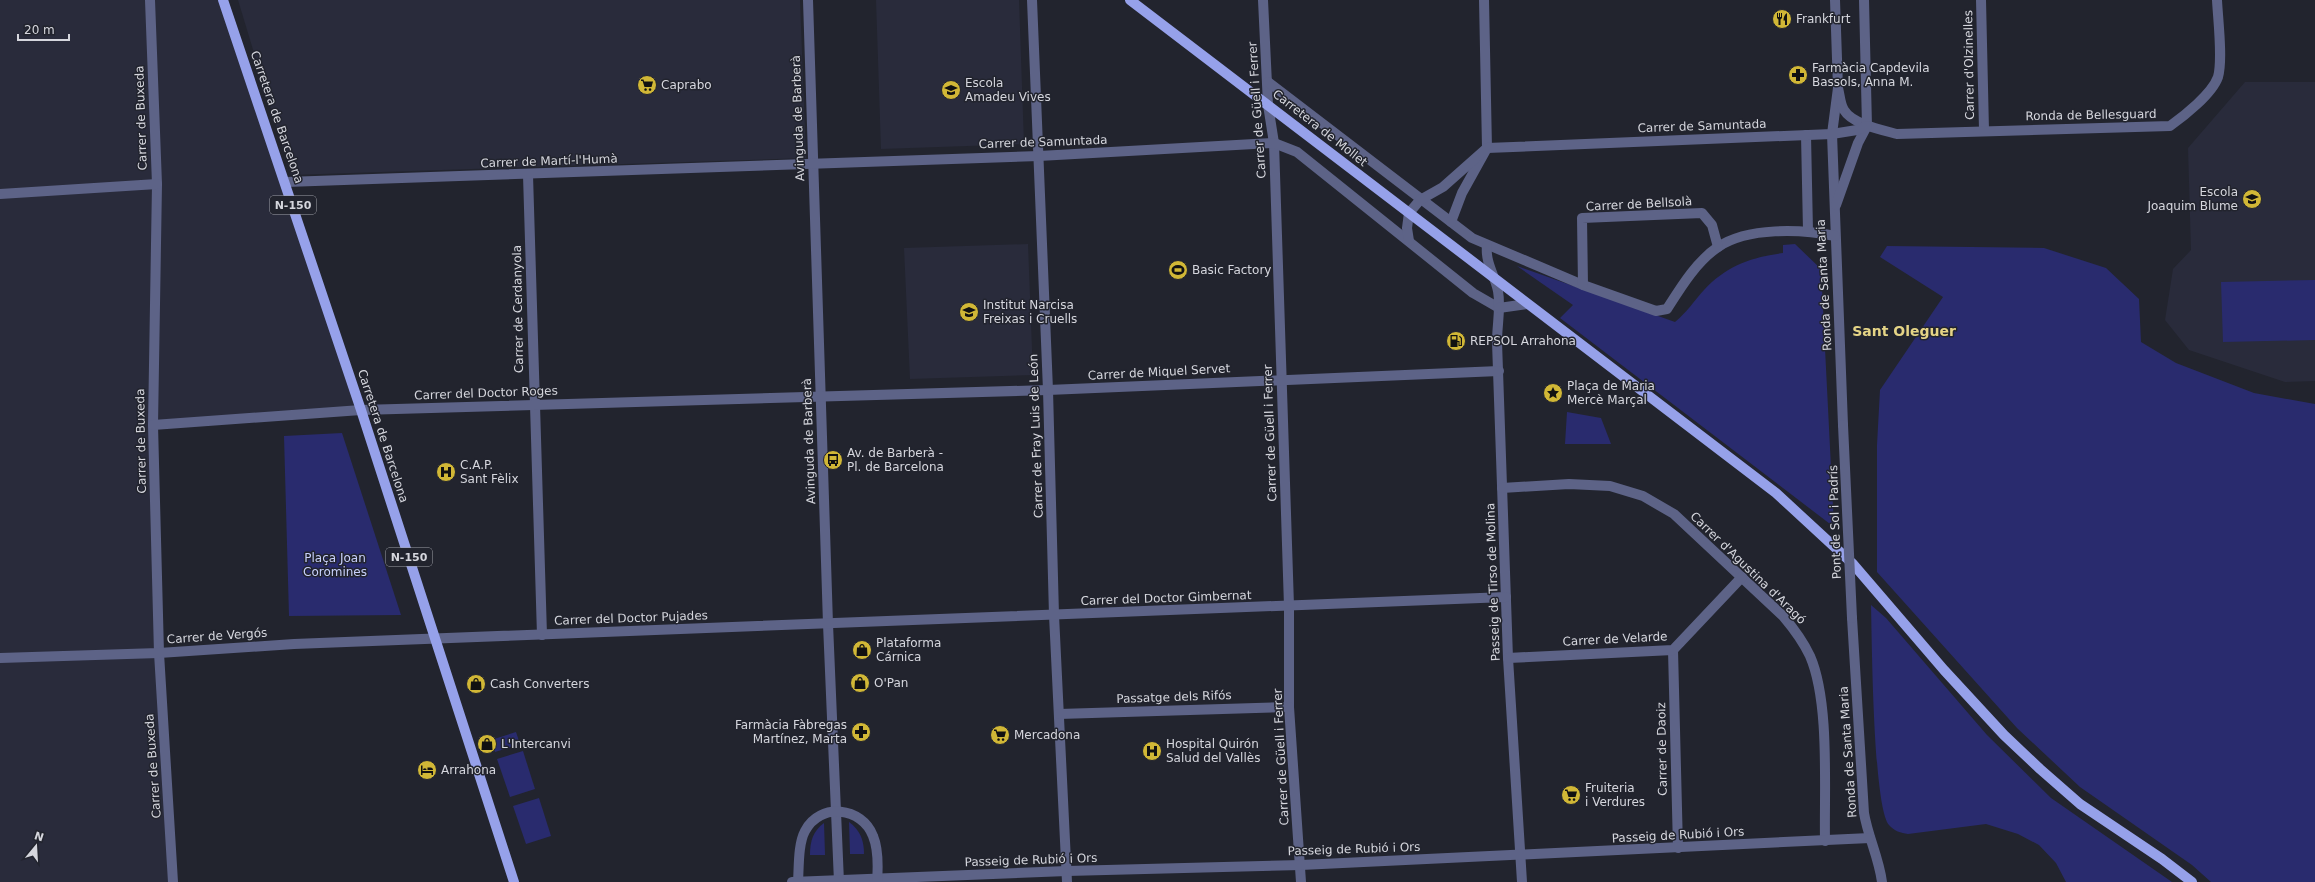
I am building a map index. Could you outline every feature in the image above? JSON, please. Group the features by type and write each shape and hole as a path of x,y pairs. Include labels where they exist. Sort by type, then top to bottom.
{"main road":[{"name":"Carretera de Barcelona","path":"223,0 286,182 514,882"},
{"name":"Carretera de Mollet","path":"1130,0 1776,493 1853,564 1944,670 2004,735 2040,770 2080,804 2162,859 2192,882"}],"street":[{"name":"Carrer de Buxeda","path":"150,0 157,184 153,425 159,653 173,882"},
{"name":"Avinguda de Barberà","path":"808,0 812,164 828,624 839,881"},
{"name":"Carrer de Fray Luis de León","path":"1032,0 1048,390 1054,615 1067,882"},
{"name":"Carrer de Güell i Ferrer","path":"1263,0 1268,105 1274,143 1289,606 1289,707 1301,882"},
{"path":"1450,222 1462,193 1487,148 1484,0"},
{"path":"1834,211 1832,134 1838,88 1835,0"},
{"path":"1864,0 1867,126"},
{"name":"Carrer d'Olzinelles","path":"1981,0 1984,130"},
{"name":"Ronda de Bellesguard","path":"1867,126 1897,134 1984,130 2170,126 2184,116 2209,90 2218,78 2219,62 2217,0"},
{"name":"Carretera de Mollet","path":"1268,82 1420,200 1472,238 1487,246"},
{"path":"1838,88 1844,110 1867,126"},
{"name":"Carrer de Samuntada","path":"1487,148 1832,134 1857,130 1867,126"},
{"name":"Ronda de Santa Maria","path":"1843,425 1834,211 1858,143 1867,126"},
{"path":"1806,135 1808,231"},
{"path":"1274,143 1297,152 1473,293 1500,308 1527,304"},
{"name":"Carrer de Samuntada","path":"812,164 1039,156 1274,143"},
{"path":"1409,241 1407,228 1409,213 1420,200 1443,187 1487,148"},
{"name":"Carrer de Martí-l'Humà","path":"286,182 528,175 812,164"},
{"name":"Carrer de Cerdanyola","path":"528,175 542,635"},
{"path":"0,194 157,184"},
{"name":"Carrer de Bellsolà","path":"1583,285 1582,218 1702,213 1712,225 1718,247"},
{"path":"1494,277 1487,258 1487,246 1583,285 1662,311 1667,309 1685,280 1718,247 1756,234 1808,231 1835,236"},
{"name":"Passeig de Tirso de Molina","path":"1494,277 1500,308 1497,322 1508,658 1522,882"},
{"name":"Carrer de Miquel Servet","path":"821,397 1048,390 1499,371"},
{"name":"Carrer del Doctor Roges","path":"153,425 361,410 821,397"},
{"name":"Pont de Sol i Padrís","path":"1843,425 1852,618"},
{"name":"Carrer d'Agustina d'Aragó","path":"1502,488 1569,484 1610,486 1643,496 1674,514 1783,616 1798,634 1810,657 1819,681 1822,717 1825,841"},
{"name":"Carrer de Velarde","path":"1508,658 1673,650 1742,577"},
{"name":"Carrer del Doctor Gimbernat","path":"828,624 1506,597"},
{"name":"Ronda de Santa Maria","path":"1852,618 1864,813 1870,838 1876,850 1882,882"},
{"name":"Carrer del Doctor Pujades","path":"435,639 828,624"},
{"name":"Carrer de Vergós","path":"0,658 159,653 294,644 435,639"},
{"name":"Carrer de Daoiz","path":"1673,650 1678,848"},
{"name":"Passatge dels Rifós","path":"1059,714 1289,707"},
{"path":"798,882 804,832 811,821 821,814 836,811 852,814 865,823 873,837 877,880"},
{"name":"Passeig de Rubió i Ors","path":"792,882 877,880 1066,871 1301,865 1870,838"}],"shaded area":[{"path":"0,0 224,0 361,410 153,425 173,882 0,882"},
{"path":"238,0 800,0 806,158 291,175"},
{"name":"Escola Amadeu Vives","path":"876,0 1019,0 1024,144 881,149"},
{"name":"Escola Joaquim Blume","path":"2245,82 2315,82 2315,381 2285,382 2189,350 2165,320 2173,269 2191,250 2188,148"},
{"name":"Institut Narcisa Freixas i Cruells","path":"1028,244 1033,375 910,379 904,248"}],"green space":[{"path":"1795,244 1821,269 1834,527 1560,318 1573,305 1517,266 1675,322 1712,282 1730,269 1750,260 1783,253 1783,245"},
{"path":"1887,246 2044,248 2106,268 2139,299 2141,342 2176,363 2254,393 2315,404 2315,882 2211,882 2192,865 2080,787 2017,728 1877,572 1877,445 1880,390 1943,297 1880,257"},
{"path":"2315,280 2315,340 2223,342 2221,282"},
{"path":"1567,412 1601,418 1611,444 1565,444"},
{"name":"Plaça Joan Coromines","path":"342,433 401,615 289,616 284,436"},
{"path":"1871,605 1886,618 1987,735 2051,798 2172,882 2066,882 2056,863 2039,845 2018,834 1986,824 1908,834 1893,829 1889,825 1884,811 1880,787 1874,721"},
{"path":"516,732 520,744 495,752 491,740"},
{"path":"523,751 535,789 510,797 497,759"},
{"path":"539,798 551,836 526,844 513,806"},
{"path":"849,822 856,828 861,836 864,854 850,854"},
{"path":"824,823 825,855 810,855 813,837 817,829"}],"place":[{"name":"Frankfurt","path":"1782,19"},
{"name":"Farmàcia Capdevila Bassols, Anna M.","path":"1798,75"},
{"name":"Caprabo","path":"647,85"},
{"name":"Escola Amadeu Vives","path":"951,90"},
{"name":"Escola Joaquim Blume","path":"2252,199"},
{"name":"Basic Factory","path":"1178,270"},
{"name":"Institut Narcisa Freixas i Cruells","path":"969,312"},
{"name":"REPSOL Arrahona","path":"1456,341"},
{"name":"Plaça de Maria Mercè Marçal","path":"1553,393"},
{"name":"Av. de Barberà - Pl. de Barcelona","path":"833,460"},
{"name":"C.A.P. Sant Fèlix","path":"446,472"},
{"name":"Plataforma Cárnica","path":"862,650"},
{"name":"O'Pan","path":"860,683"},
{"name":"Cash Converters","path":"476,684"},
{"name":"Farmàcia Fàbregas Martínez, Marta","path":"861,732"},
{"name":"Mercadona","path":"1000,735"},
{"name":"L'Intercanvi","path":"487,744"},
{"name":"Hospital Quirón Salud del Vallès","path":"1152,751"},
{"name":"Arrahona","path":"427,770"},
{"name":"Fruiteria i Verdures","path":"1571,795"}],"district":[{"name":"Sant Oleguer","path":"1904,331"}]}
